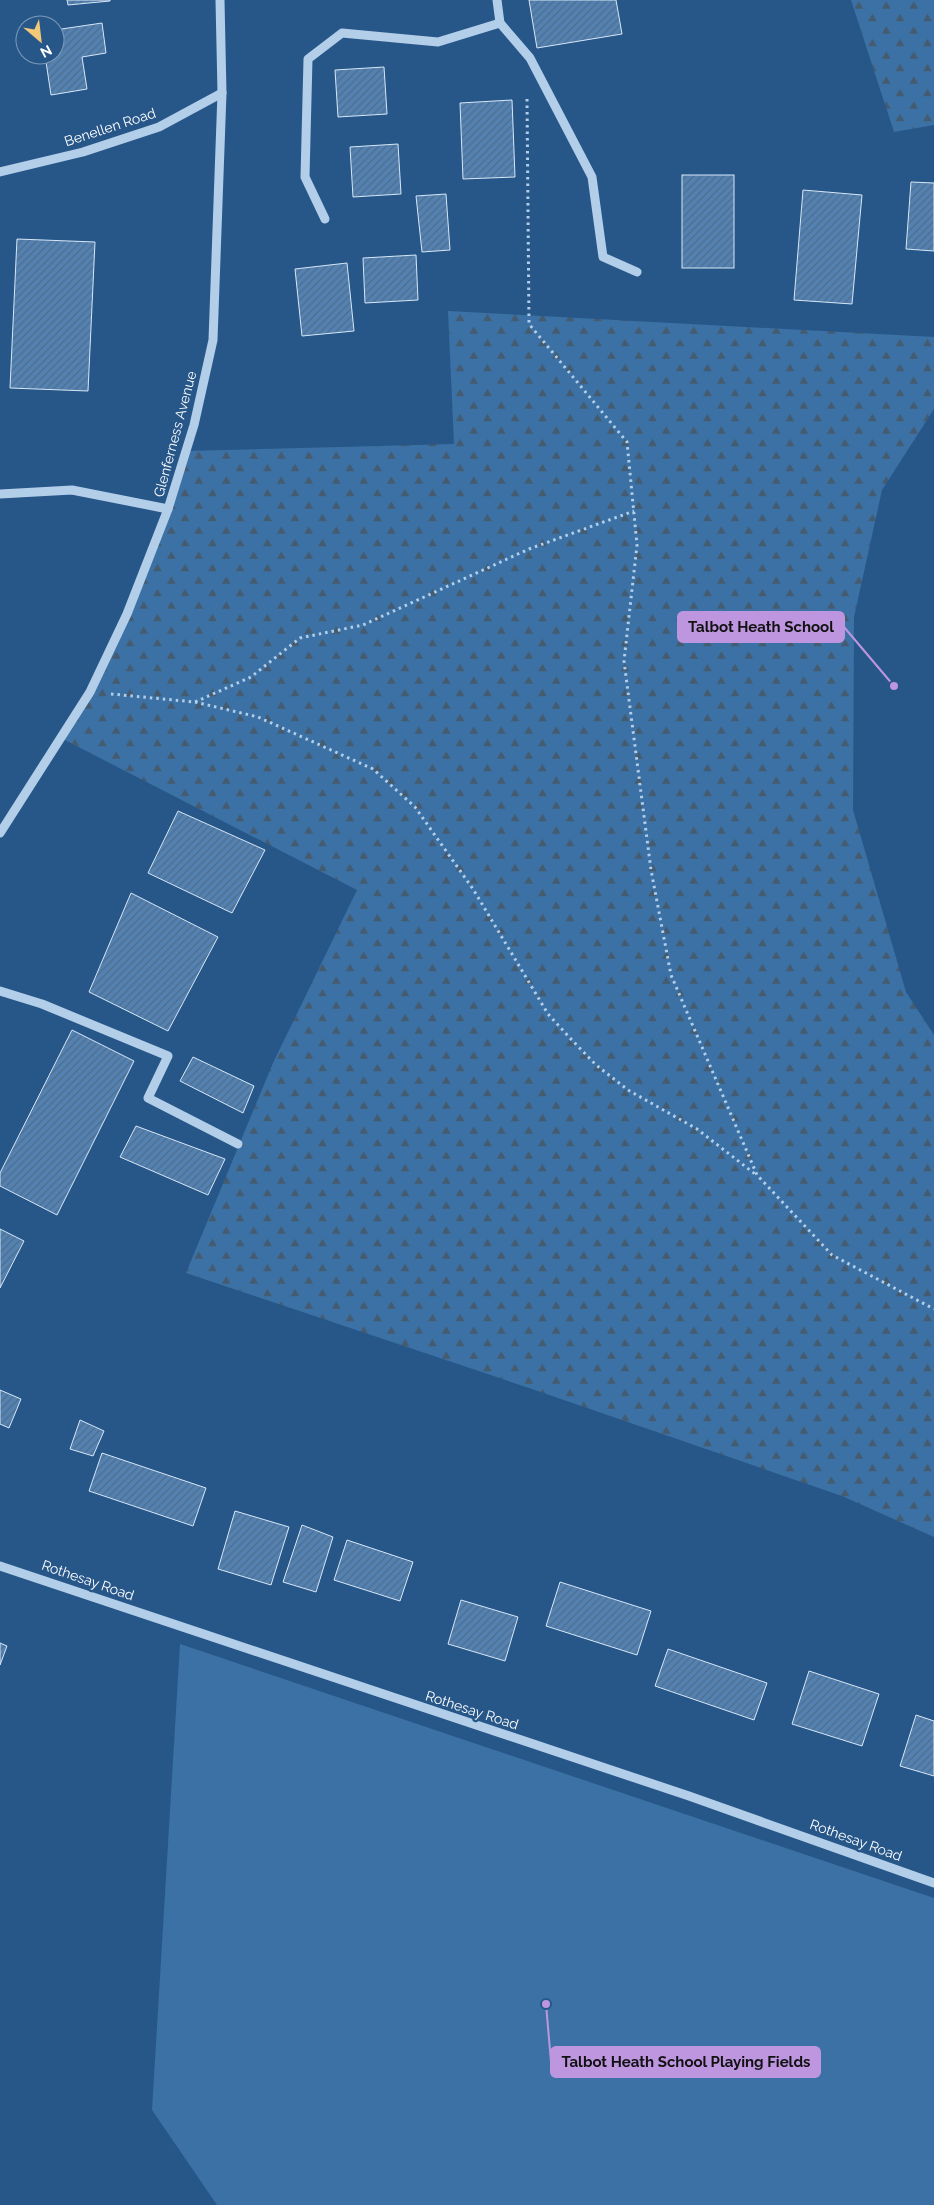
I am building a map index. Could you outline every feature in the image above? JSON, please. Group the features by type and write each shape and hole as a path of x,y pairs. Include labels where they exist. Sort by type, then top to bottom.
{"street":[{"name":"Glenferness Avenue","path":"0,833 90,692 127,614 168,509 194,425 213,340 222,93 220,0"},
{"path":"497,0 500,23 530,58 592,176 603,257 637,272"},
{"path":"325,219 305,177 308,59 342,33 438,42 500,23"},
{"name":"Benellen Road","path":"0,172 83,152 159,127 222,93"},
{"path":"0,494 72,490 168,509"},
{"path":"0,991 42,1004 168,1056 148,1098 238,1144"},
{"name":"Rothesay Road","path":"0,1566 688,1796 934,1883"}],"path":[{"path":"526,92 529,324 627,442 637,545 624,661 651,870 671,975 757,1175"},
{"path":"195,702 251,677 300,638 363,625 528,549 634,510"},
{"path":"90,692 195,702 258,717 373,769 414,807 473,889 548,1014 596,1065 628,1090 697,1129 757,1175 832,1255 934,1309"}],"green space":[{"path":"851,0 934,0 934,125 894,132"},
{"path":"448,311 934,337 934,409 882,490 854,617 853,810 906,992 934,1035 934,1537 842,1496 532,1389 186,1273 273,1063 357,890 61,738 127,614 186,451 454,444"},
{"path":"180,1644 934,1898 934,2205 217,2205 152,2110"}],"building":[{"path":"67,0 110,0 110,1 68,5"},
{"path":"529,0 616,0 622,34 537,48"},
{"path":"102,23 106,53 82,57 87,89 51,95 46,65 65,65 65,29"},
{"path":"384,67 387,114 338,117 335,70"},
{"path":"512,100 515,177 463,179 460,103"},
{"path":"398,144 401,194 353,197 350,147"},
{"path":"682,175 734,175 734,268 682,268"},
{"path":"911,182 934,183 934,251 906,249"},
{"path":"803,190 862,195 852,304 794,300"},
{"path":"446,194 450,250 422,252 416,196"},
{"path":"17,239 95,242 88,391 10,388"},
{"path":"416,255 418,300 365,303 363,258"},
{"path":"347,263 354,331 302,336 295,269"},
{"path":"178,811 265,850 232,913 148,873"},
{"path":"131,893 218,937 168,1031 89,992"},
{"path":"72,1030 134,1061 57,1215 0,1186 0,1173"},
{"path":"193,1057 254,1086 243,1113 180,1081"},
{"path":"136,1126 225,1159 208,1195 120,1157"},
{"path":"0,1229 24,1241 0,1288"},
{"path":"0,1390 21,1399 9,1428 0,1424"},
{"path":"80,1420 104,1431 93,1456 70,1449"},
{"path":"102,1453 206,1488 193,1526 89,1491"},
{"path":"235,1511 289,1527 271,1585 218,1569"},
{"path":"302,1525 333,1537 316,1592 283,1582"},
{"path":"347,1540 413,1562 400,1601 334,1580"},
{"path":"560,1582 651,1611 637,1655 546,1626"},
{"path":"461,1600 518,1617 505,1661 448,1644"},
{"path":"0,1643 7,1646 0,1665"},
{"path":"668,1649 767,1683 754,1720 655,1686"},
{"path":"809,1671 879,1694 862,1746 792,1724"},
{"path":"916,1715 934,1721 934,1776 900,1766"}],"place":[{"name":"Talbot Heath School","path":"894,686"},
{"name":"Talbot Heath School Playing Fields","path":"546,2004"}]}
